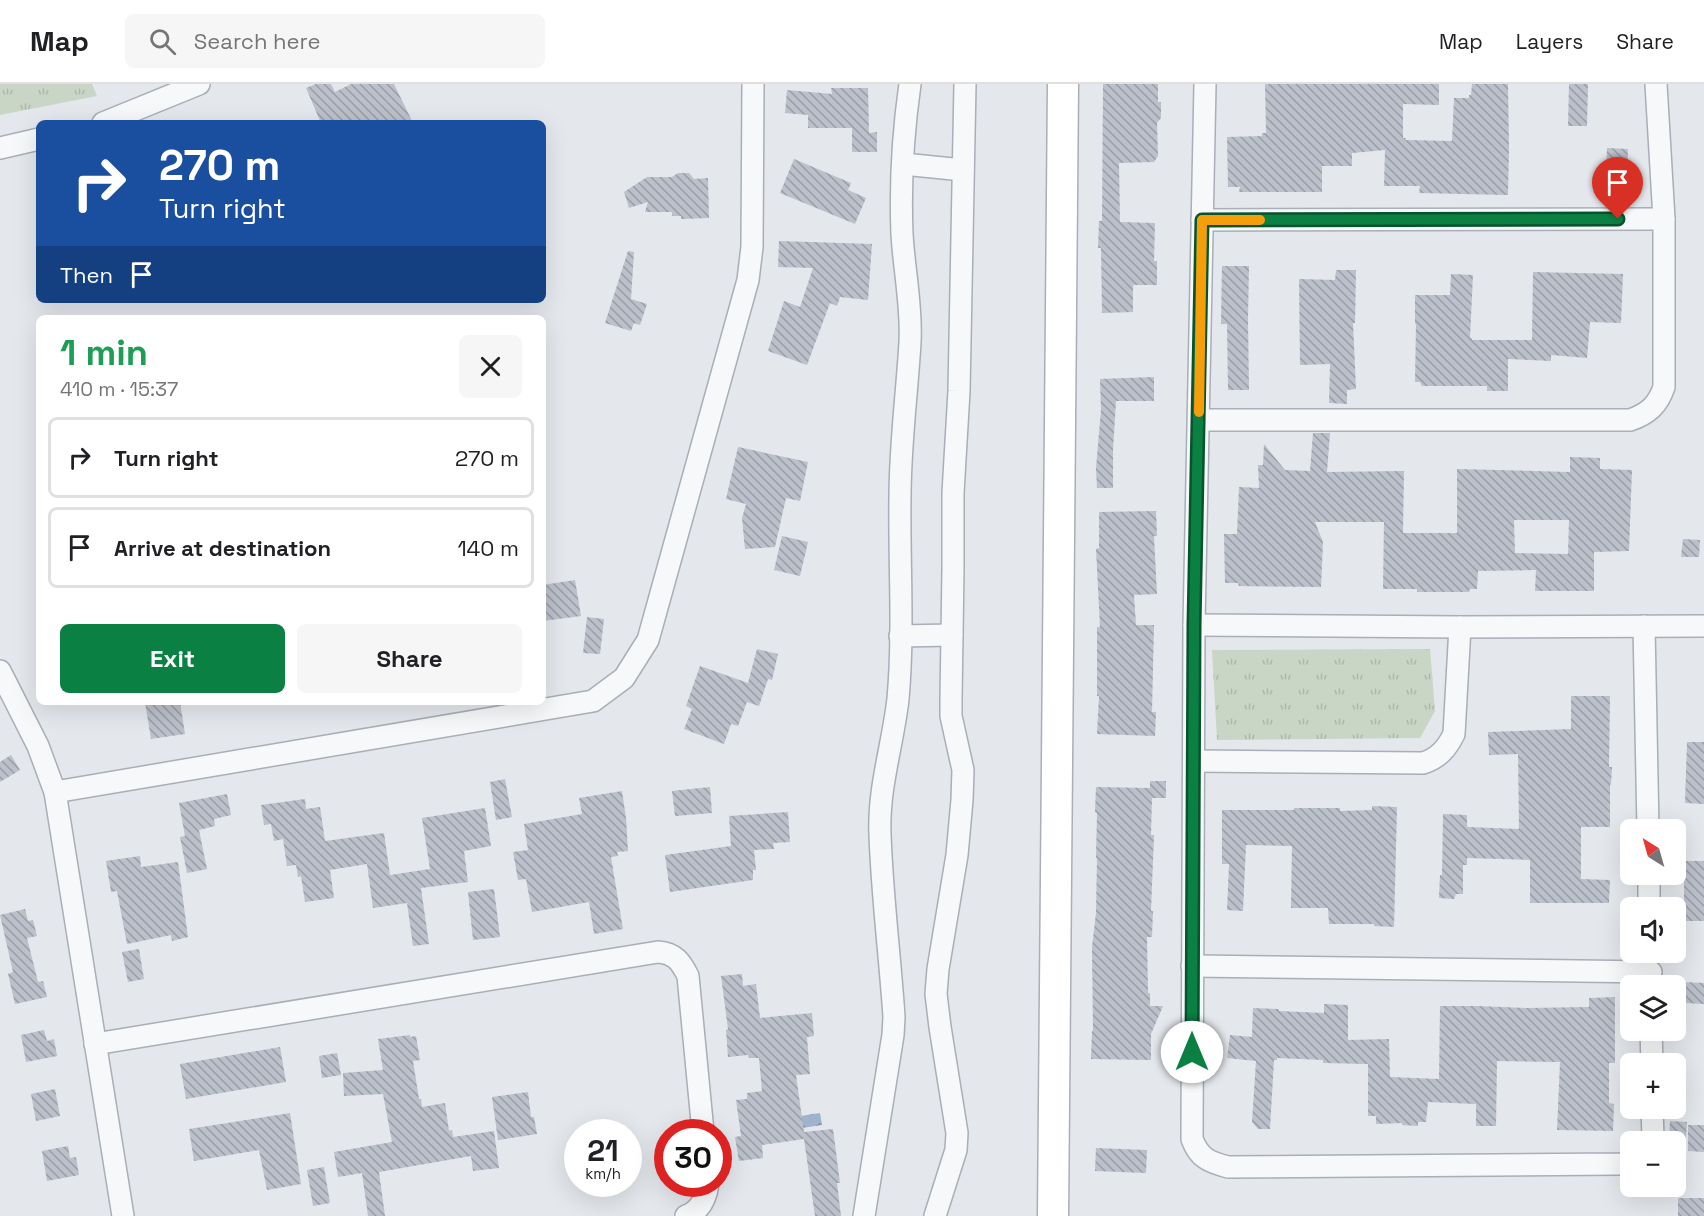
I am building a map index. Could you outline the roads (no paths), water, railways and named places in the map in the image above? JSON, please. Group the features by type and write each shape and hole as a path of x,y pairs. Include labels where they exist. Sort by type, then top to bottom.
{"main road":[{"path":"1053,1216 1063,84"}],"street":[{"path":"110,120 199,84"},
{"path":"55,792 593,701 624,678 648,640 748,280 752,247 753,84"},
{"path":"864,1216 894,1017 880,832 883,786 897,699 900,636 901,441 910,339 902,234 903,164 904,126 910,84"},
{"path":"935,1216 954,1159 957,1133 936,994 957,855 963,770 951,716 953,493 959,391 964,84"},
{"path":"1205,84 1194,625 1192,1138 1195,1149 1204,1158 1228,1167 1620,1163"},
{"path":"1199,420 1630,420 1642,416 1653,408 1660,399 1664,387 1664,219 1656,84"},
{"path":"0,148 36,140"},
{"path":"903,164 963,171"},
{"path":"1202,220 1664,219"},
{"path":"1194,625 1704,626"},
{"path":"1644,626 1648,819"},
{"path":"1194,761 1423,762 1432,760 1441,754 1454,734 1461,627"},
{"path":"900,636 952,635"},
{"path":"0,671 38,746 55,792 123,1216"},
{"path":"95,1044 667,952 676,957 688,976 703,1119"},
{"path":"1192,966 1651,970"},
{"path":"686,1216 701,1204 705,1197"}],"water":[{"path":"820,1113 822,1125 795,1129 794,1117"}]}
